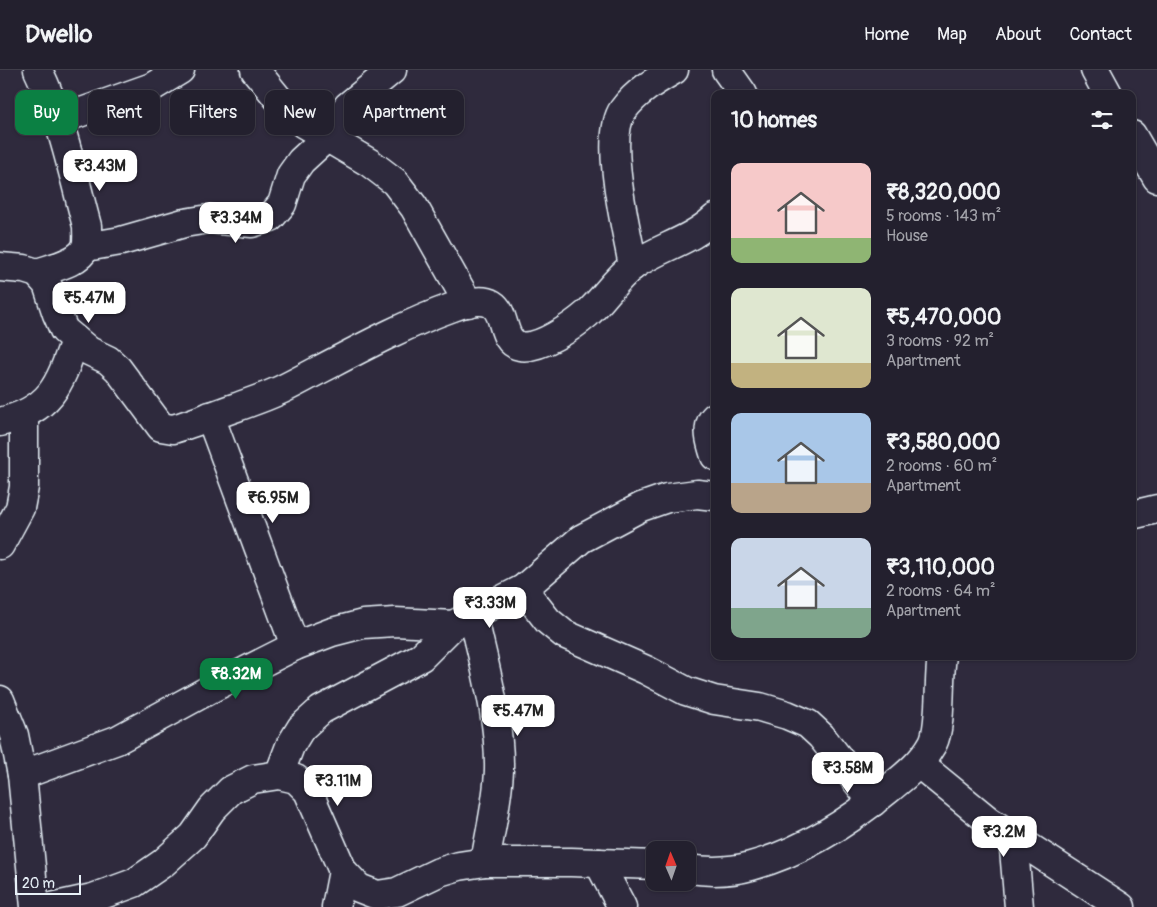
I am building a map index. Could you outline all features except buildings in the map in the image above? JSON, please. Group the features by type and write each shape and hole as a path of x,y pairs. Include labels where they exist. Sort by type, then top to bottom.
{"street":[{"path":"38,70 48,90"},
{"path":"78,113 152,87 180,70"},
{"path":"255,70 285,107 304,124 370,164 395,182 414,208 468,302"},
{"path":"86,247 121,241 184,223 209,219 252,223 271,217 282,204 291,175 301,161 326,138 348,106 392,70"},
{"path":"633,266 615,160 615,133 621,112 635,96 654,81 674,70"},
{"path":"726,70 739,90"},
{"path":"1095,70 1106,90"},
{"path":"37,273 79,256 86,247 87,226 63,135"},
{"path":"1136,143 1150,171"},
{"path":"0,267 24,269 37,273 47,284 56,314 64,330 89,351 108,360 118,369 161,426 172,429 276,392 368,344 418,321 468,302 487,302 500,310 509,339 519,346 531,347 554,337 587,314 616,281 633,266 690,237 711,221"},
{"path":"0,545 20,508 24,487 12,419 40,406 62,376 76,340"},
{"path":"210,416 296,646"},
{"path":"711,426 711,446"},
{"path":"279,775 290,746 301,728 321,710 421,657 463,620 523,589 581,539 641,508 667,498 697,494 711,496"},
{"path":"1136,513 1157,509"},
{"path":"523,589 548,621 564,634 646,670 686,691 714,700 760,707 808,724 821,736 872,802"},
{"path":"22,775 117,740 216,686 296,646 332,632 363,624 463,620"},
{"path":"463,620 492,706 498,744 499,771 485,862"},
{"path":"696,870 711,872 750,866 792,852 850,819 920,764 934,740 938,719 942,660"},
{"path":"0,700 14,735 22,775 35,907"},
{"path":"920,764 988,821 1121,907"},
{"path":"52,907 93,898 134,883 163,863 193,836 212,809 230,790 253,779 279,775 296,779 308,791 343,871 359,888 377,895 397,892 439,872 459,866 485,862 646,865"},
{"path":"1013,838 1019,907"},
{"path":"599,863 622,907"},
{"path":"336,907 343,871"}]}
